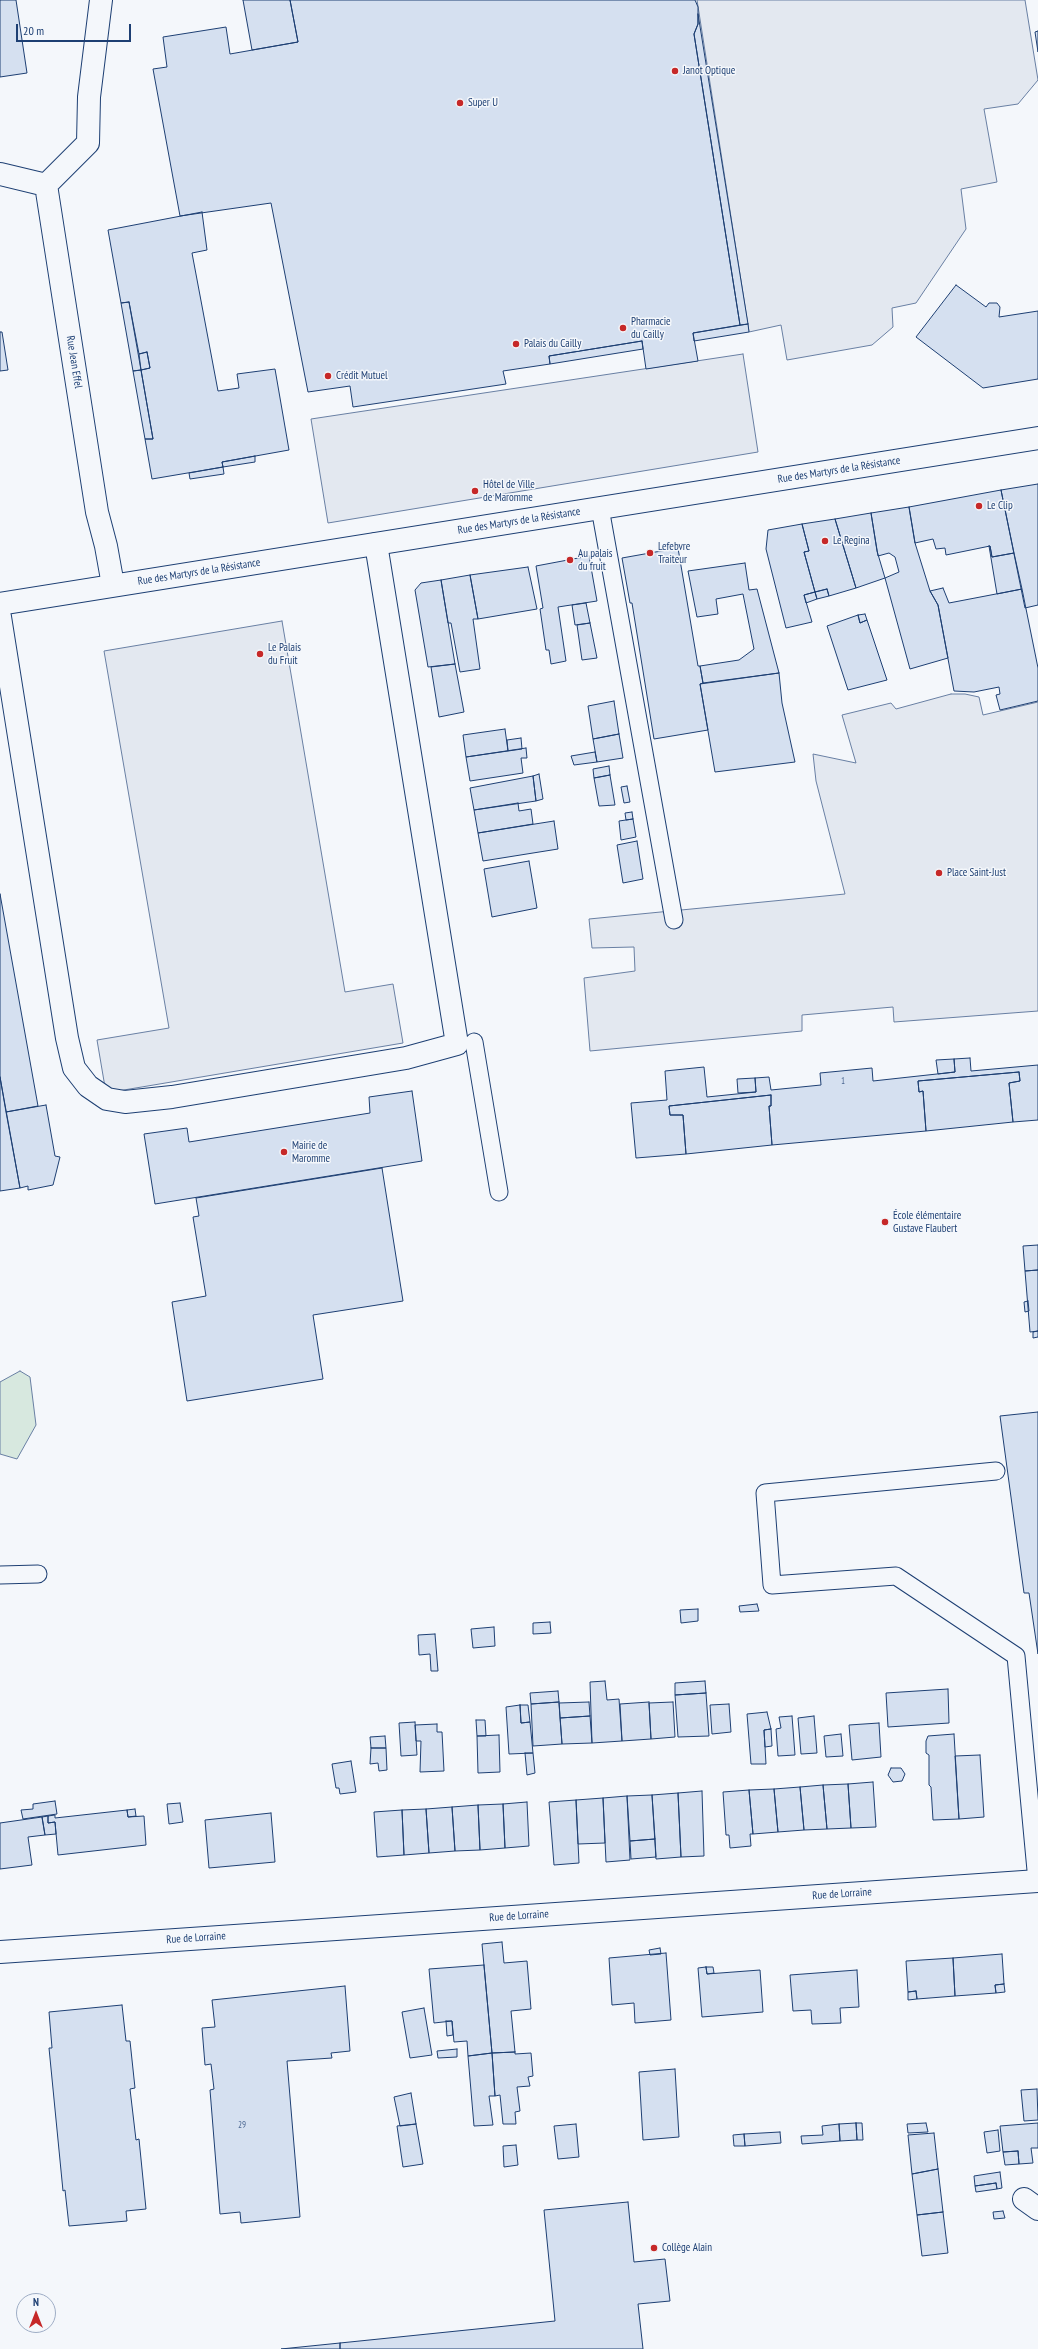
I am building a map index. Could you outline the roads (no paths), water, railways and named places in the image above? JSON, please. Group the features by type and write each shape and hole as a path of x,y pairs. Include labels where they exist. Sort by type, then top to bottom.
{"street":[{"path":"0,174 46,185 88,143 89,97 100,0"},
{"name":"Rue Jean Effel","path":"46,185 97,512 106,546 113,585"},
{"name":"Rue des Martyrs de la Résistance","path":"0,604 1038,438"},
{"path":"0,618 67,1038 74,1068 88,1086 107,1099 125,1102 172,1097 406,1058 457,1044 376,544"},
{"name":"Rue de Lorraine","path":"0,1952 1038,1881"}],"lane":[{"path":"600,508 674,920"},
{"path":"474,1042 499,1192"},
{"path":"996,1471 765,1493 772,1585 896,1576 1016,1656 1038,1881"},
{"path":"0,1575 38,1574"}],"place":[{"name":"Janot Optique","path":"675,71"},
{"name":"Super U","path":"460,103"},
{"name":"Pharmacie du Cailly","path":"623,328"},
{"name":"Palais du Cailly","path":"516,344"},
{"name":"Crédit Mutuel","path":"328,376"},
{"name":"Hôtel de Ville de Maromme","path":"475,491"},
{"name":"Le Clip","path":"979,506"},
{"name":"Le Regina","path":"825,541"},
{"name":"Lefebvre Traiteur","path":"650,553"},
{"name":"Au palais du fruit","path":"570,560"},
{"name":"Le Palais du Fruit","path":"260,654"},
{"name":"Place Saint-Just","path":"939,873"},
{"name":"Mairie de Maromme","path":"284,1152"},
{"name":"École élémentaire Gustave Flaubert","path":"885,1222"},
{"name":"Collège Alain","path":"654,2248"}]}
